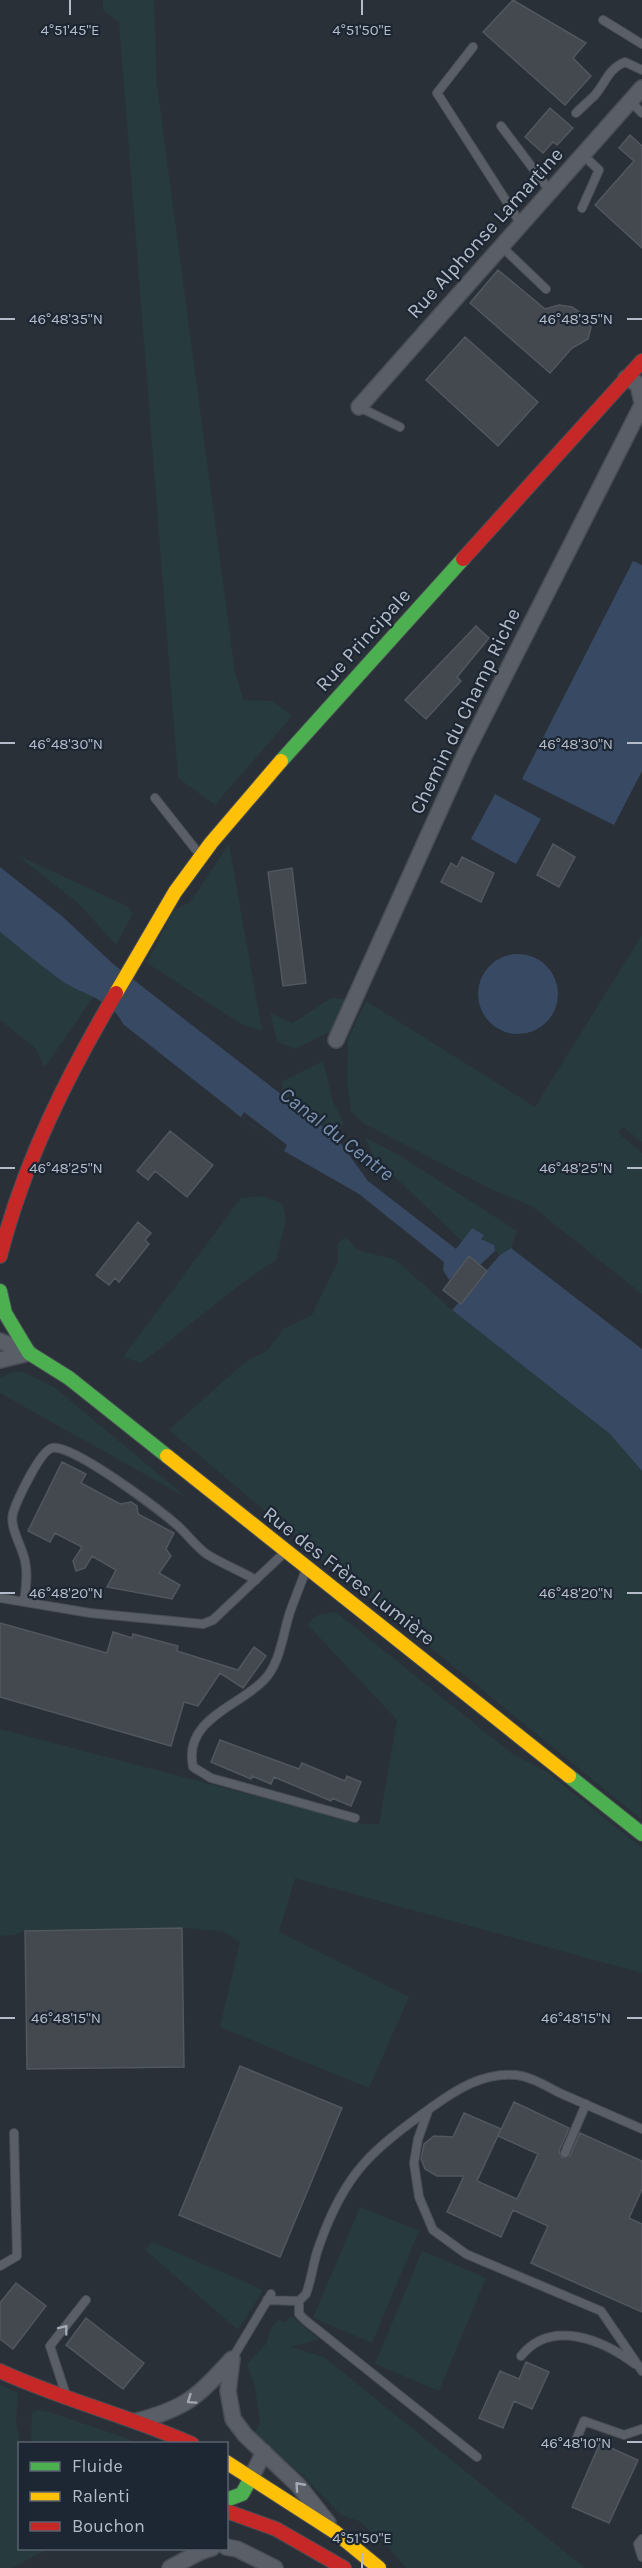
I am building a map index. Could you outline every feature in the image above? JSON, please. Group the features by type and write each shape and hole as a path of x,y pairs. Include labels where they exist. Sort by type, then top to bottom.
{"street":[{"name":"Rue Alphonse Lamartine","path":"359,407 642,88"},
{"name":"Rue Principale","path":"12,1209 56,1101 134,961 175,892 201,856 263,782 642,361"},
{"name":"Chemin du Champ Riche","path":"336,1040 465,754 642,404 638,384 626,378"},
{"path":"0,1227 12,1209"},
{"path":"0,1271 1,1254 12,1209"},
{"name":"Rue des Frères Lumière","path":"0,1291 5,1313 29,1353"},
{"name":"Rue des Frères Lumière","path":"0,1341 29,1353 69,1378 642,1834"},
{"path":"0,1360 29,1353"},
{"path":"135,2421 176,2409 188,2402 232,2359"},
{"path":"232,2359 228,2391 230,2412 244,2435 298,2485 335,2532"},
{"path":"0,2371 66,2400 156,2427 188,2442"},
{"path":"135,2421 149,2432 155,2442"},
{"path":"228,2499 242,2494 264,2452"},
{"path":"228,2464 335,2532 379,2568"},
{"path":"228,2512 276,2529 344,2568"},
{"path":"228,2547 237,2549 274,2568"},
{"path":"170,2568 206,2550"}],"lane":[{"path":"603,20 642,43"},
{"path":"473,47 437,93 522,224"},
{"path":"576,112 596,93 607,75 617,65 625,62 642,70"},
{"path":"630,101 642,113"},
{"path":"501,126 550,191"},
{"path":"582,208 599,170 583,155"},
{"path":"501,246 546,289"},
{"path":"359,407 400,427"},
{"path":"155,798 201,856"},
{"path":"24,1601 26,1564 13,1524 13,1512 34,1469 46,1451 52,1448 68,1451 123,1484 179,1527 206,1554 256,1580"},
{"path":"0,1598 90,1612 202,1624 213,1620 285,1552"},
{"path":"307,1569 279,1651 266,1679 251,1692 212,1716 198,1735 191,1756 194,1767 211,1778 355,1818"},
{"path":"477,2457 299,2314 299,2301 308,2288 327,2224 358,2168 389,2137 473,2082 493,2076 516,2075 537,2081 642,2129"},
{"path":"565,2153 586,2104"},
{"path":"428,2110 418,2139 414,2163 419,2197 433,2230 466,2253 601,2311 640,2369"},
{"path":"0,2266 17,2256 14,2133"},
{"path":"232,2359 269,2297 299,2301"},
{"path":"66,2400 50,2346 86,2300"},
{"path":"521,2356 530,2345 561,2335 600,2343 640,2369"},
{"path":"576,2440 585,2421 624,2435 642,2429"},
{"path":"642,2539 638,2544 642,2557"}],"green space":[{"path":"103,0 154,0 157,85 235,673 244,700 273,701 292,716 215,805 178,778 119,22 103,10"},
{"path":"229,844 262,1031 241,1024 147,963 173,911 190,902"},
{"path":"17,855 127,906 133,914 116,945 79,904"},
{"path":"0,932 62,981 94,996 45,1067 36,1049 0,1020"},
{"path":"642,935 642,1142 623,1127 618,1133 642,1153 642,1294 533,1207 487,1187 363,1123 351,1111 347,1082 348,1038 366,1001 535,1107"},
{"path":"331,998 349,999 333,1030 295,1049 277,1042 270,1013 293,1023"},
{"path":"323,1061 333,1102 344,1122 336,1137 284,1096 281,1082"},
{"path":"365,1137 402,1157 517,1231 511,1248 500,1255 495,1251 494,1245 481,1239 484,1235 472,1228 462,1241 373,1156"},
{"path":"263,1196 283,1204 286,1220 276,1260 241,1284 141,1363 123,1357 241,1198"},
{"path":"346,1237 358,1250 396,1260 452,1310 610,1434 642,1471 641,1819 340,1574 169,1430 245,1362 268,1350 283,1329 312,1315 338,1261 337,1244"},
{"path":"12,1372 23,1372 54,1387 187,1498 0,1393 0,1378"},
{"path":"336,1612 511,1753 547,1772 642,1848 642,1973 295,1878 279,1932 409,1997 369,2088 220,2027 240,1942 222,1931 182,1928 25,1931 0,1936 0,1729 363,1824 379,1824 397,1720 307,1624 318,1615"},
{"path":"360,2207 419,2231 372,2343 313,2318"},
{"path":"153,2242 263,2290 238,2330 145,2250"},
{"path":"422,2251 486,2278 439,2391 375,2364"},
{"path":"291,2316 319,2339 291,2347 324,2357 585,2568 406,2568 387,2546 359,2521 341,2515 300,2473 254,2434 260,2424 255,2387 247,2364 266,2344 271,2329 279,2319 284,2323"},
{"path":"0,2385 18,2393 16,2422 20,2442 18,2442 18,2550 46,2550 12,2568 0,2568"},
{"path":"39,2410 49,2412 138,2442 33,2442 31,2439 32,2412"}],"water":[{"path":"633,561 642,565 642,771 614,825 522,779"},
{"path":"495,794 541,819 516,864 471,839"},
{"path":"0,867 63,917 112,963 336,1137 368,1181 456,1249 472,1228 484,1235 481,1239 494,1245 495,1251 479,1266 486,1271 500,1255 511,1248 642,1349 642,1471 610,1434 452,1310 476,1284 458,1270 449,1280 443,1270 444,1262 359,1194 284,1151 123,1024 111,1008 59,979 0,932"},
{"path":"510,954 526,954 547,965 558,986 558,1002 547,1023 526,1034 510,1034 496,1028 484,1016 478,1002 478,986 484,972 496,960"}],"pier":[{"path":"244,1112 287,1145 284,1151 241,1117"}],"building":[{"path":"513,0 586,43 573,58 591,76 565,105 483,32"},
{"path":"550,108 573,128 557,145 553,142 543,153 525,137"},
{"path":"630,135 642,146 642,248 595,205 634,161 619,148"},
{"path":"498,270 545,309 559,305 572,307 584,315 591,327 588,339 572,348 550,373 470,303"},
{"path":"465,337 538,402 498,446 426,380"},
{"path":"476,626 489,638 457,677 461,681 426,719 405,700"},
{"path":"553,844 575,857 559,887 537,875"},
{"path":"462,857 494,873 481,902 441,882 451,863 457,867"},
{"path":"292,868 306,983 283,986 268,872"},
{"path":"170,1131 213,1165 187,1197 155,1171 148,1180 137,1171"},
{"path":"138,1222 151,1233 145,1240 149,1244 119,1282 115,1278 109,1285 96,1275"},
{"path":"469,1256 487,1271 461,1304 443,1290"},
{"path":"62,1462 86,1474 81,1483 120,1504 131,1502 137,1506 138,1514 174,1533 166,1549 171,1556 159,1573 180,1585 172,1599 107,1587 116,1570 92,1556 85,1568 76,1571 73,1561 82,1547 55,1533 50,1542 28,1531"},
{"path":"0,1623 107,1653 113,1632 132,1638 133,1634 178,1646 177,1651 238,1670 254,1647 266,1656 243,1688 220,1673 198,1706 184,1702 171,1746 0,1697"},
{"path":"220,1740 299,1769 302,1763 345,1781 347,1776 361,1782 351,1806 332,1798 331,1801 274,1777 271,1784 252,1776 251,1779 211,1762"},
{"path":"182,1928 184,2067 27,2069 25,1931"},
{"path":"240,2066 342,2108 280,2257 179,2215"},
{"path":"514,2102 569,2128 559,2151 562,2158 570,2156 580,2133 642,2161 642,2189 629,2218 642,2224 642,2312 531,2263 548,2226 513,2210 501,2237 447,2212 464,2176 437,2176 425,2169 421,2159 424,2144 434,2136 453,2137 464,2113 501,2129 477,2181 517,2199 538,2154 498,2136"},
{"path":"16,2283 46,2306 13,2349 0,2339 0,2303"},
{"path":"86,2318 144,2363 123,2389 66,2345"},
{"path":"526,2362 549,2372 532,2409 514,2401 503,2428 479,2418 500,2371 519,2379"},
{"path":"600,2443 638,2460 609,2523 572,2507"}],"traffic: fast":[{"path":"281,761 463,559"},
{"path":"0,1291 5,1313 29,1353 69,1378 167,1456"},
{"path":"569,1776 642,1834"},
{"path":"228,2499 242,2494 251,2478"}],"traffic: slow":[{"path":"116,993 175,892 211,843 281,761"},
{"path":"167,1456 569,1776"},
{"path":"228,2463 335,2532 379,2568"}],"traffic: jam":[{"path":"463,559 642,361"},
{"path":"0,1256 34,1153 64,1088 116,993"},
{"path":"0,2371 187,2442"},
{"path":"228,2512 276,2529 344,2568"}],"water label":[{"name":"Canal du Centre","path":"337,1134"}]}
